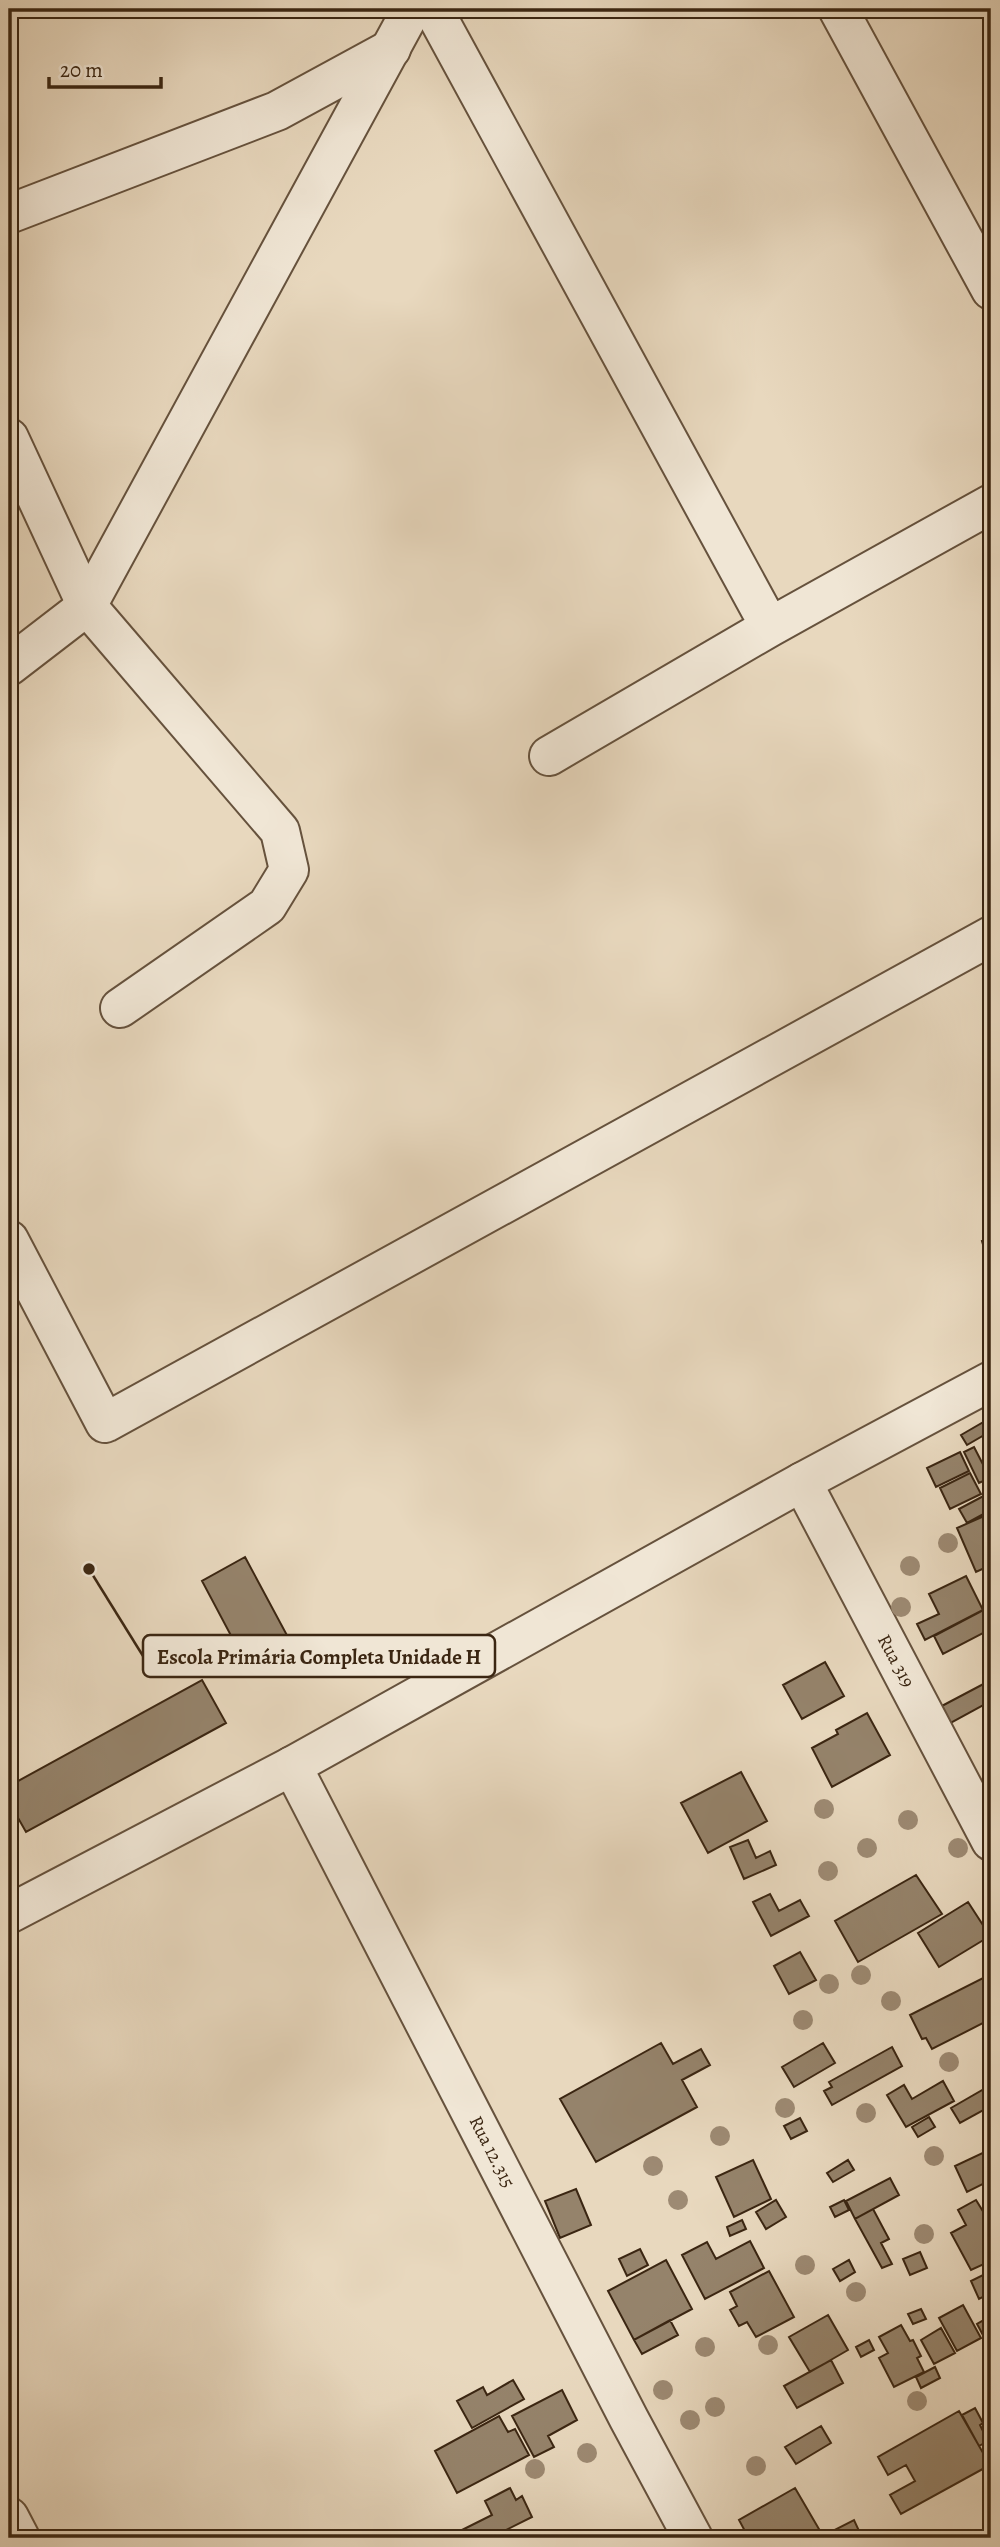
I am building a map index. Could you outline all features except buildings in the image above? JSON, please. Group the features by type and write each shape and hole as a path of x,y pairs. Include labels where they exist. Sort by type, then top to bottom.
{"street":[{"path":"9,666 87,606 412,9"},
{"path":"433,9 770,627"},
{"path":"838,9 991,290"},
{"path":"9,214 277,111 391,49"},
{"path":"9,438 87,606 280,831 289,870 267,906 120,1008"},
{"path":"549,757 770,627 991,503"},
{"path":"9,1240 105,1423 991,936"},
{"path":"9,1914 292,1766 802,1482 991,1381"},
{"name":"Rua 319","path":"802,1482 991,1841"},
{"name":"Rua 12.315","path":"292,1766 693,2538"},
{"path":"9,2518 20,2538"}],"place":[{"name":"Escola Primária Completa Unidade H","path":"89,1569"}]}
